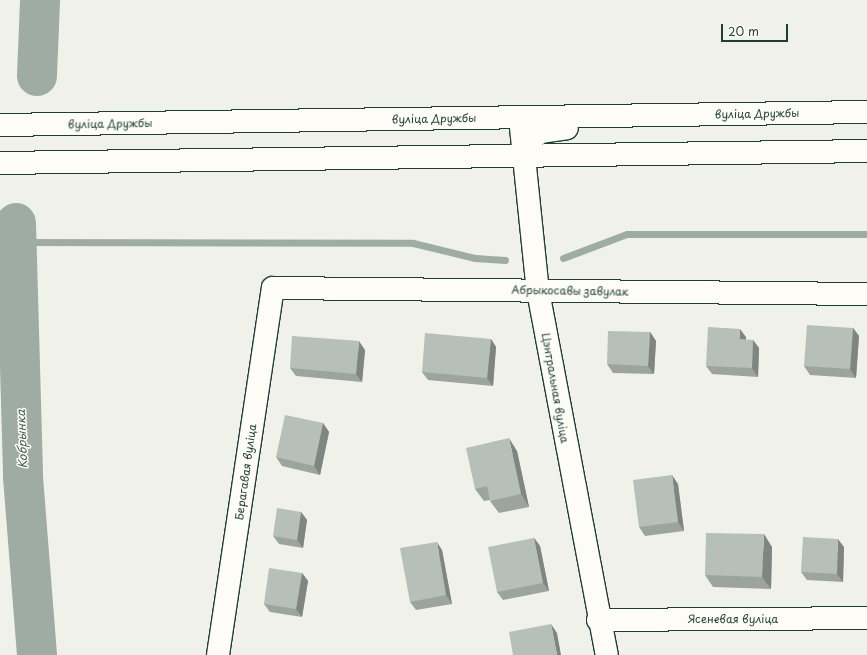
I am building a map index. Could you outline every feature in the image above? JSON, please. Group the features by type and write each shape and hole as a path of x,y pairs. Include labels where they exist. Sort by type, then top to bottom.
{"main road":[{"name":"вуліца Дружбы","path":"0,125 867,112"},
{"path":"522,158 530,141 540,132 554,128 674,126 752,114"},
{"name":"Цэнтральная вуліца","path":"520,118 522,158 538,291 598,620 607,655"},
{"path":"0,131 39,125"},
{"path":"0,163 522,158 867,151"},
{"name":"Абрыкосавы завулак","path":"273,288 867,294"},
{"name":"Берагавая вуліца","path":"218,655 273,288"},
{"name":"Ясеневая вуліца","path":"598,620 867,618"}],"building":[{"path":"807,325 853,328 850,369 804,366"},
{"path":"708,327 740,329 740,339 753,340 752,368 706,366"},
{"path":"608,331 650,332 648,366 607,364"},
{"path":"425,333 491,339 487,378 422,372"},
{"path":"292,336 359,341 356,374 290,368"},
{"path":"285,415 323,423 314,466 276,457"},
{"path":"509,438 521,494 490,501 487,486 475,489 466,448"},
{"path":"672,475 678,522 639,527 633,480"},
{"path":"277,508 301,512 297,540 273,536"},
{"path":"706,533 764,534 762,577 705,575"},
{"path":"803,537 838,539 837,574 801,572"},
{"path":"534,538 543,583 497,592 488,547"},
{"path":"437,542 446,595 410,602 400,548"},
{"path":"269,568 302,573 296,609 264,604"},
{"path":"551,624 557,655 513,655 509,632"}],"waterway":[{"name":"Кобрынка","path":"37,76 40,0"},
{"name":"Кобрынка","path":"16,223 23,477 37,655"},
{"path":"563,258 627,234 867,234"},
{"path":"15,242 413,243 475,258 505,260"}]}
